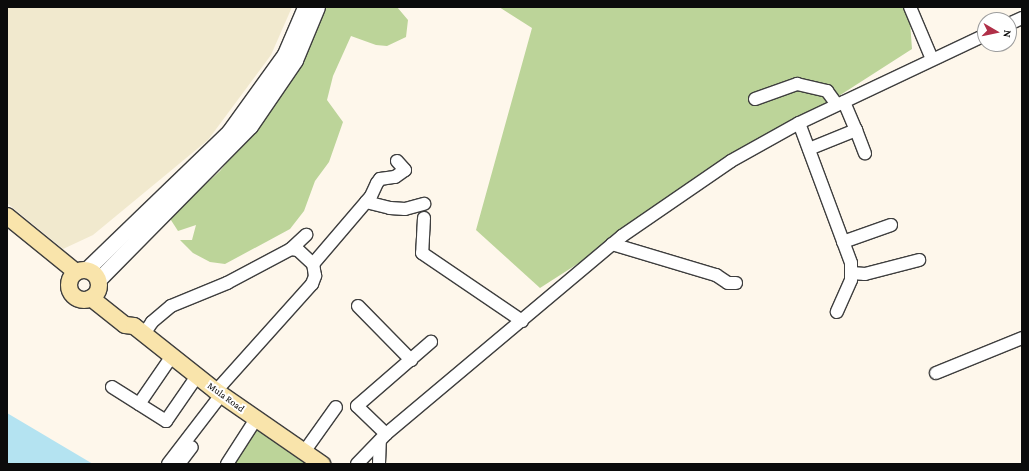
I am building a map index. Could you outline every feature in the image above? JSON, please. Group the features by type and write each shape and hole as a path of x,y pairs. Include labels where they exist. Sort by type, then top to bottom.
{"main road":[{"name":"Mula Road","path":"7,216 86,281 125,325 139,330 218,393 322,464"},
{"path":"7,230 86,281"}],"street":[{"path":"86,281 233,128 285,54 305,7"},
{"path":"86,281 250,126 295,60 317,7"},
{"path":"910,7 932,59"},
{"path":"357,464 383,437 612,244 731,161 799,123 977,39"},
{"path":"755,99 797,84 827,91 840,103 856,130 865,153"},
{"path":"799,123 852,273 837,312"},
{"path":"809,149 856,130"},
{"path":"313,264 366,202 380,179 395,177 405,170 398,161"},
{"path":"366,202 390,208 405,209 424,204"},
{"path":"424,218 422,253 522,321"},
{"path":"842,242 891,225"},
{"path":"139,330 172,306 226,283 292,249 306,235"},
{"path":"612,244 716,275 728,283 736,283"},
{"path":"168,464 218,393 312,284 315,276 313,264 298,250 292,249"},
{"path":"852,273 865,274 919,260"},
{"path":"358,306 411,360"},
{"path":"936,373 1022,338"},
{"path":"379,464 383,437 357,406 431,342"},
{"path":"139,404 172,356"},
{"path":"112,387 166,421 198,376"},
{"path":"304,452 336,407"},
{"path":"227,464 256,419"},
{"path":"179,464 192,448"}],"shaded area":[{"path":"7,7 292,7 271,55 208,140 93,235 63,249 7,203"}],"green space":[{"path":"324,7 397,7 408,20 406,37 387,46 376,45 351,36 333,76 327,100 343,122 329,162 315,181 304,211 290,229 225,264 210,262 193,253 180,240 192,240 196,225 178,231 169,217 220,171 258,123 308,51"},
{"path":"499,7 909,7 912,49 540,288 476,230 532,28"},
{"path":"257,425 311,464 234,464"}],"water":[{"path":"7,413 93,464 7,464"}]}
